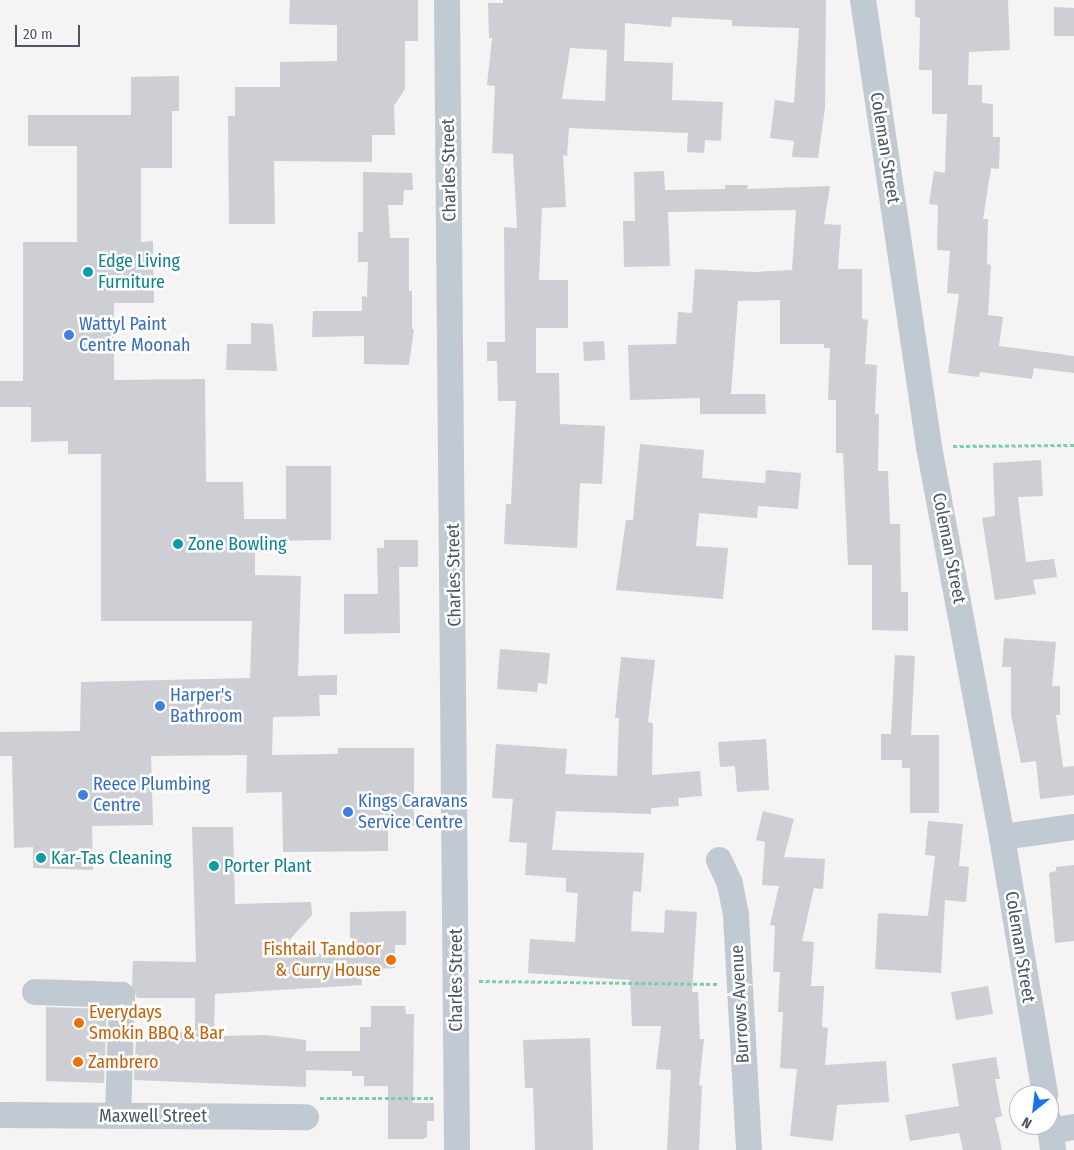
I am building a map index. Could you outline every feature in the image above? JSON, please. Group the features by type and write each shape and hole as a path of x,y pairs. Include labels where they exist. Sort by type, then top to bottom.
{"street":[{"name":"Charles Street","path":"447,0 458,1150"},
{"name":"Coleman Street","path":"862,0 929,446 1002,837 1043,1085"},
{"path":"1002,837 1074,827"},
{"name":"Burrows Avenue","path":"720,860 730,884 736,916 749,1150"},
{"path":"35,992 122,995 118,1116"},
{"name":"Maxwell Street","path":"0,1115 118,1116 312,1108"}],"path":[{"path":"929,446 1074,445"},
{"path":"478,981 718,984"},
{"path":"312,1108 439,1098"}],"building":[{"path":"290,0 418,0 418,41 405,41 405,89 394,106 395,135 372,135 372,162 274,161 275,224 229,224 228,116 235,116 235,87 280,87 280,62 337,61 337,25 289,24"},
{"path":"503,0 826,0 825,108 818,158 792,157 794,141 770,138 775,100 794,103 799,28 732,26 732,20 672,17 671,27 625,23 624,61 673,63 672,100 723,102 721,141 705,140 704,153 687,152 688,133 569,128 567,156 563,155 566,207 542,208 539,280 568,280 568,328 536,328 536,373 559,373 560,424 605,426 602,484 580,483 577,548 504,544 506,504 511,504 516,401 498,401 497,361 487,361 487,342 505,342 504,227 517,228 513,154 492,153 495,86 487,85 492,38 489,38 488,3 503,3","holes":["570,48 607,50 605,101 562,99"]},
{"path":"915,0 1008,0 1010,50 969,52 968,85 982,85 982,103 993,104 993,137 1000,137 999,169 991,168 983,219 988,219 987,264 991,265 988,315 1003,317 999,346 1074,356 1074,373 1034,368 1032,379 980,372 979,377 948,373 959,294 947,293 950,251 937,250 938,205 929,204 934,171 945,173 947,114 932,114 932,70 919,70 920,18 915,17"},
{"path":"1054,7 1074,8 1074,36 1054,36"},
{"path":"179,76 179,111 172,111 172,168 141,168 141,242 153,241 154,303 114,303 114,380 205,379 206,482 243,482 244,519 286,519 286,466 331,466 331,540 255,541 255,575 301,576 298,676 337,675 337,695 319,695 320,716 273,717 272,755 338,754 338,748 414,748 414,826 388,827 388,851 283,852 282,792 246,793 247,755 151,756 153,825 92,826 93,870 33,868 33,847 14,848 12,756 0,756 0,732 80,731 81,682 250,678 252,621 101,621 101,454 68,454 68,441 31,442 31,407 0,407 0,381 23,381 23,242 77,242 77,146 28,146 28,115 131,115 131,77"},
{"path":"664,171 665,190 725,189 725,185 748,185 747,189 830,186 824,224 841,225 838,269 862,269 862,319 868,320 865,364 877,365 875,414 879,414 878,471 888,471 890,524 900,524 901,592 908,592 908,631 872,630 872,565 848,565 843,453 836,453 836,400 828,400 830,348 824,348 824,344 780,344 780,300 738,301 731,394 765,394 766,414 700,414 700,398 630,400 628,345 676,344 678,312 692,313 695,269 754,272 792,270 796,210 668,212 670,266 624,267 623,221 635,221 634,172"},
{"path":"363,172 412,173 413,190 404,190 403,205 388,205 390,238 409,238 409,291 412,291 412,329 414,329 409,365 364,364 364,336 312,337 313,311 362,311 362,296 367,297 368,262 358,262 358,232 363,232"},
{"path":"251,323 273,324 277,371 226,370 227,344 251,344"},
{"path":"604,341 605,360 584,361 583,342"},
{"path":"640,444 704,450 702,478 765,483 766,470 801,473 798,509 758,506 757,518 699,513 696,546 728,548 723,599 616,590 626,520 633,520"},
{"path":"1041,460 1043,496 1018,497 1026,562 1054,559 1057,577 1033,580 1036,594 995,600 982,518 995,516 993,463"},
{"path":"384,540 418,540 418,567 399,567 400,633 344,634 344,594 378,594 377,548 384,548"},
{"path":"1004,638 1056,642 1052,686 1060,686 1060,715 1056,715 1063,767 1074,766 1074,795 1040,799 1036,761 1021,763 1011,715 1011,667 1002,667"},
{"path":"500,649 550,653 547,684 538,683 537,692 497,689"},
{"path":"895,655 915,656 911,735 939,735 939,813 910,813 910,768 902,768 902,760 881,760 881,734 891,734"},
{"path":"621,657 655,660 648,722 653,723 652,775 700,771 702,796 678,798 679,806 651,808 651,814 556,811 552,850 644,853 641,892 633,891 631,931 664,933 665,910 697,912 692,992 698,992 700,1039 704,1039 699,1085 702,1086 699,1150 667,1150 671,1070 656,1069 661,1026 632,1026 630,980 528,973 530,939 575,942 578,893 566,892 566,878 525,875 527,843 509,842 513,799 492,798 496,744 567,749 565,774 617,776 619,718 615,718"},
{"path":"766,739 769,790 737,792 735,766 720,767 718,742"},
{"path":"763,811 794,819 784,857 825,859 823,889 814,888 802,941 814,942 811,986 824,986 822,1027 828,1028 825,1065 886,1061 889,1102 837,1105 833,1141 790,1136 797,1069 780,1068 783,1012 778,1012 780,972 773,972 775,926 770,925 779,886 762,885 765,842 756,840"},
{"path":"928,821 963,824 959,866 969,867 966,902 945,900 941,973 875,969 878,913 928,916 935,856 925,855"},
{"path":"192,827 233,827 235,904 311,902 312,915 274,957 350,952 350,912 406,911 406,945 395,945 395,968 360,970 362,985 215,994 214,1029 223,1029 223,1036 266,1035 306,1040 306,1051 360,1051 360,1027 371,1027 371,1006 405,1006 406,1014 414,1014 413,1103 434,1103 434,1121 427,1121 427,1137 423,1139 388,1139 388,1086 364,1086 364,1076 352,1076 352,1071 306,1070 306,1087 134,1080 136,1039 148,1040 148,1031 195,1032 195,998 137,998 132,985 133,961 196,962"},
{"path":"1074,865 1074,941 1055,943 1049,873 1056,871 1056,867"},
{"path":"988,986 993,1014 956,1020 951,992"},
{"path":"46,1007 107,1009 104,1083 46,1081"},
{"path":"590,1038 593,1150 535,1150 533,1088 525,1088 523,1040"},
{"path":"996,1057 1000,1079 995,1079 1002,1116 995,1118 1002,1150 963,1150 959,1133 910,1141 905,1115 959,1106 952,1064"}],"place":[{"name":"Edge Living Furniture","path":"88,272"},
{"name":"Wattyl Paint Centre Moonah","path":"69,335"},
{"name":"Zone Bowling","path":"178,544"},
{"name":"Harper's Bathroom","path":"160,706"},
{"name":"Reece Plumbing Centre","path":"83,795"},
{"name":"Kings Caravans Service Centre","path":"348,812"},
{"name":"Kar-Tas Cleaning","path":"41,858"},
{"name":"Porter Plant","path":"214,866"},
{"name":"Fishtail Tandoor & Curry House","path":"391,960"},
{"name":"Everydays Smokin BBQ & Bar","path":"79,1023"},
{"name":"Zambrero","path":"78,1062"}]}
